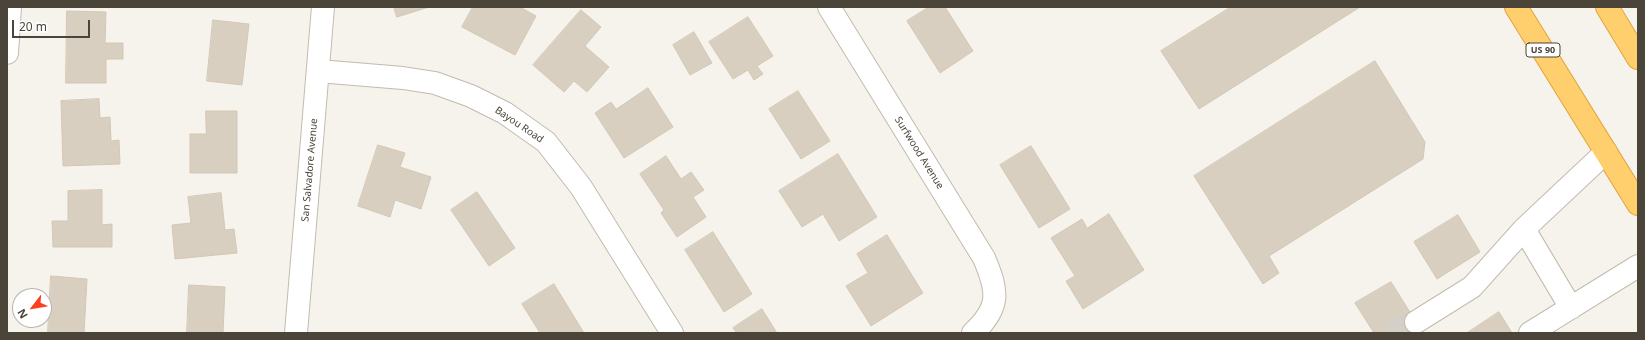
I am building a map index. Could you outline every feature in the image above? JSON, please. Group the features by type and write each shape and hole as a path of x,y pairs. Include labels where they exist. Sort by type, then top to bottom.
{"highway":[{"name":"US 90","path":"1516,7 1638,204"},
{"path":"1606,7 1638,58"}],"street":[{"path":"7,53 10,7"},
{"name":"San Salvadore Avenue","path":"296,333 323,7"},
{"name":"Surfwood Avenue","path":"829,7 984,258 993,279 995,304 988,317 973,333"},
{"name":"Bayou Road","path":"318,71 403,78 435,83 471,96 505,113 546,142 581,187 672,333"},
{"path":"1416,322 1472,287 1524,229 1606,152"},
{"path":"1524,229 1571,308"},
{"path":"1530,333 1638,266"}],"building":[{"path":"394,7 429,7 397,17"},
{"path":"473,7 520,7 536,16 515,55 462,27"},
{"path":"929,7 945,7 973,51 940,73 907,21"},
{"path":"1231,7 1360,7 1199,109 1161,51"},
{"path":"581,10 601,27 585,46 609,67 587,92 574,81 564,92 533,65"},
{"path":"67,11 106,12 105,43 123,43 123,59 106,59 106,83 66,83"},
{"path":"748,17 773,56 757,66 763,74 754,80 748,70 733,79 709,42"},
{"path":"213,20 249,24 242,85 207,81"},
{"path":"694,32 712,63 690,75 673,45"},
{"path":"1375,61 1425,142 1423,159 1269,256 1279,273 1263,284 1194,176"},
{"path":"648,88 673,127 624,158 595,113 611,102 616,109"},
{"path":"798,91 830,141 801,159 769,109"},
{"path":"99,99 100,118 110,117 111,141 119,140 120,164 63,166 61,101"},
{"path":"206,111 237,111 237,173 190,173 190,134 206,134"},
{"path":"378,145 405,153 400,167 431,177 421,209 395,200 390,217 358,206"},
{"path":"1031,146 1070,209 1039,228 1000,165"},
{"path":"838,154 877,217 839,241 823,214 802,227 779,191"},
{"path":"666,156 681,179 691,172 704,190 693,197 706,217 677,237 661,213 664,210 640,174"},
{"path":"102,190 102,225 112,224 112,247 53,247 52,221 68,221 68,191"},
{"path":"477,192 515,248 489,266 451,210"},
{"path":"221,193 225,230 234,229 237,253 175,259 172,225 191,223 188,197"},
{"path":"1109,214 1144,270 1083,309 1066,281 1075,276 1051,238 1082,219 1087,228"},
{"path":"1458,215 1480,252 1437,279 1414,242"},
{"path":"713,232 752,294 724,312 685,250"},
{"path":"887,235 923,293 871,326 846,286 868,273 857,254"},
{"path":"51,276 87,279 84,333 48,333 48,328 52,328 52,288 50,288"},
{"path":"1391,282 1423,333 1374,333 1355,303"},
{"path":"554,284 584,333 540,333 522,304"},
{"path":"189,285 225,287 223,333 187,333"},
{"path":"762,309 777,333 737,333 733,328"},
{"path":"1499,312 1512,333 1467,333"}],"tunnel":[{"path":"1390,333 1416,322"}]}
